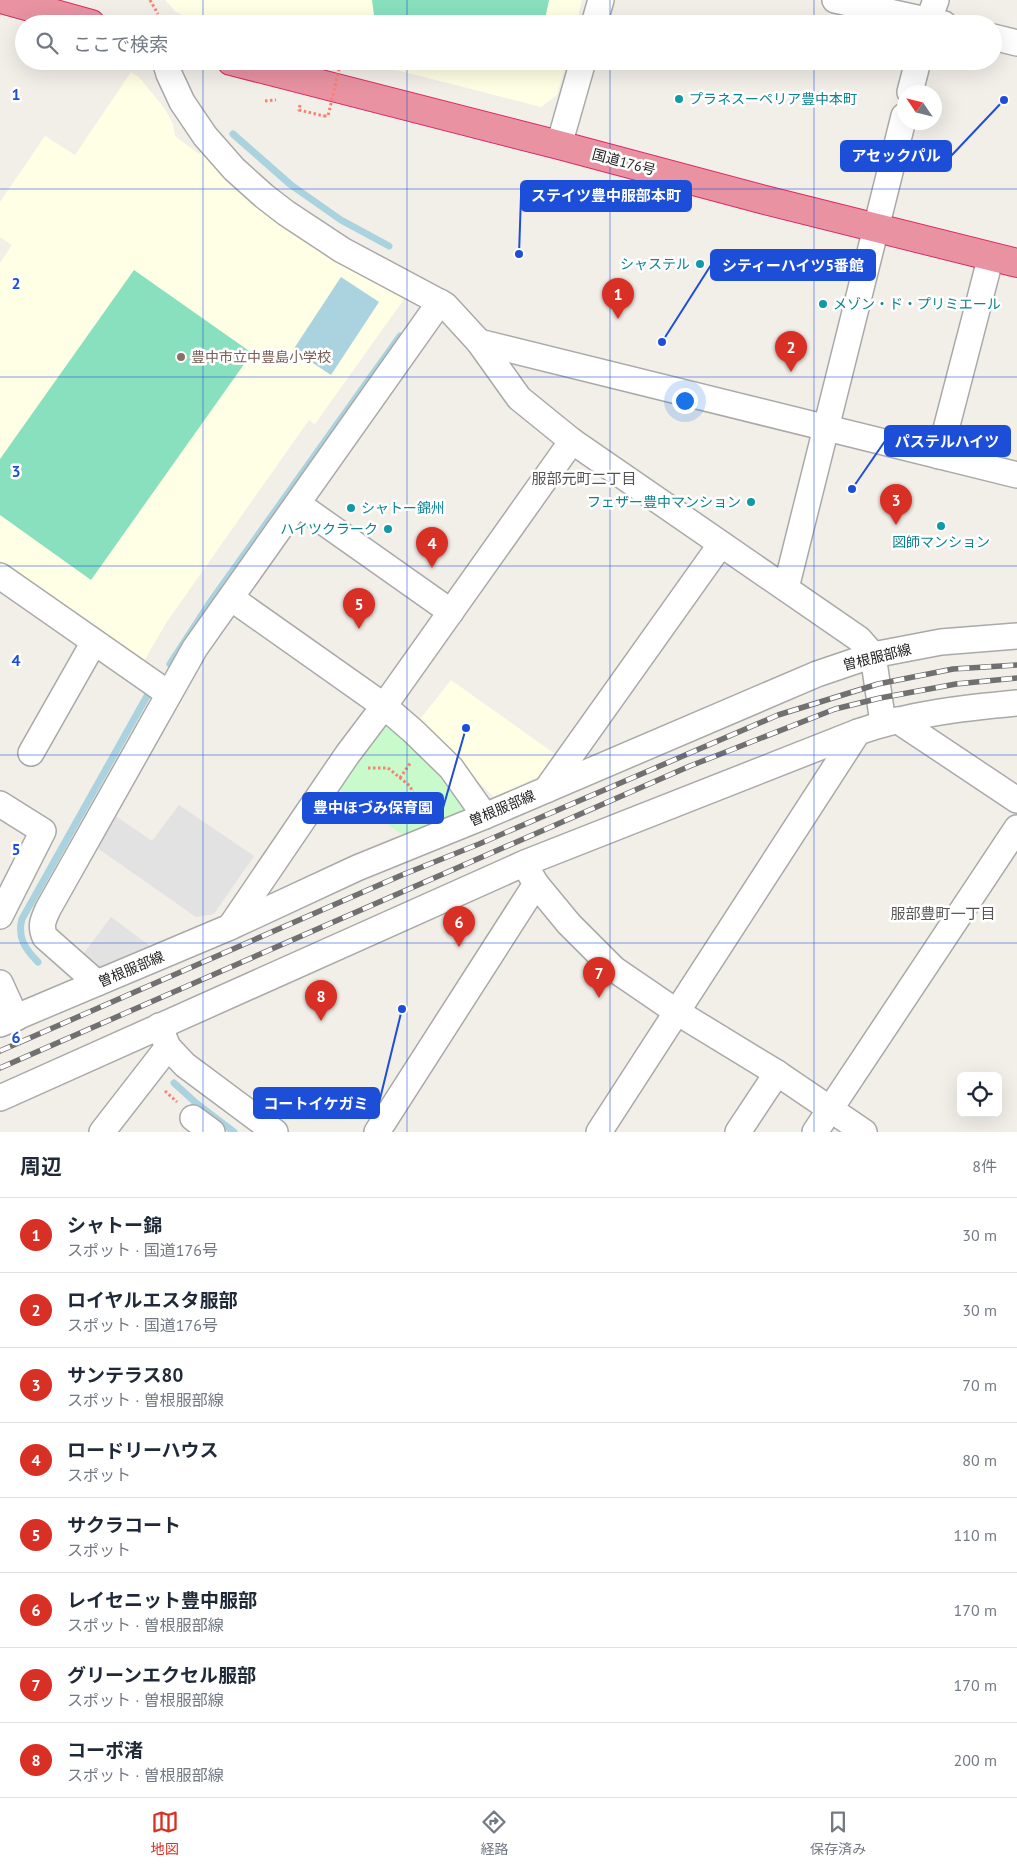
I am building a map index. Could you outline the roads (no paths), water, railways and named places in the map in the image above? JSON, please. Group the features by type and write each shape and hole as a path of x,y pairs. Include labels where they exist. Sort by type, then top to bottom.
{"highway":[{"path":"5,0 59,15"},
{"name":"国道176号","path":"266,70 1017,263"}],"street":[{"path":"597,15 601,0"},
{"path":"835,0 922,15"},
{"path":"1002,39 1017,43"},
{"path":"168,70 182,102 204,136 230,165 264,196 342,250 450,309 479,342 519,398 572,441 859,639 873,655 890,721 1017,800"},
{"path":"559,145 580,70"},
{"path":"912,85 916,70"},
{"path":"786,588 901,130"},
{"path":"940,456 991,256"},
{"path":"97,983 48,941 43,933 42,922 195,648 440,302"},
{"path":"479,342 1017,475"},
{"path":"230,927 347,756 572,441"},
{"path":"298,504 450,612"},
{"path":"546,790 721,544"},
{"path":"0,576 168,694"},
{"path":"231,598 384,706 451,768 485,816"},
{"name":"曽根服部線","path":"8,1021 230,927 357,868 485,816 817,674 873,655 941,642 1017,636"},
{"path":"31,753 94,642"},
{"path":"0,1098 164,1037 530,874 858,732 890,721 958,708 1017,703"},
{"path":"599,1132 858,732"},
{"path":"0,804 43,831 0,916"},
{"path":"815,1132 1017,828"},
{"path":"530,874 569,924 614,969 678,1012 777,1073 864,1132"},
{"path":"377,1132 530,874"},
{"path":"0,983 8,1021"},
{"path":"102,1132 164,1037"},
{"path":"164,1037 185,1065 275,1132"},
{"path":"738,1132 777,1073"}],"water":[{"path":"341,277 379,302 331,375 293,350"}],"waterway":[{"path":"233,134 291,185 341,220 389,246"},
{"path":"170,664 211,601 400,336"},
{"path":"38,962 29,952 21,937 22,919 147,696"},
{"path":"174,1083 196,1103 234,1132"}],"railway":[{"path":"0,1051 402,875 479,844 778,715 878,684 953,669 1017,665"},
{"path":"0,1068 690,766 835,709 880,698 956,684 1017,678"}],"place":[{"name":"プラネスーペリア豊中本町","path":"679,99"},
{"name":"アセックパル","path":"1004,100"},
{"name":"ステイツ豊中服部本町","path":"519,254"},
{"name":"シャステル","path":"700,264"},
{"name":"メゾン・ド・プリミエール","path":"823,304"},
{"name":"シャトー錦","path":"618,319"},
{"name":"シティーハイツ5番館","path":"662,342"},
{"name":"豊中市立中豊島小学校","path":"181,357"},
{"name":"ロイヤルエスタ服部","path":"791,372"},
{"name":"パステルハイツ","path":"852,489"},
{"name":"フェザー豊中マンション","path":"751,502"},
{"name":"シャトー錦州","path":"351,508"},
{"name":"サンテラス80","path":"896,525"},
{"name":"図師マンション","path":"941,526"},
{"name":"ハイツクラーク","path":"388,529"},
{"name":"ロードリーハウス","path":"432,568"},
{"name":"サクラコート","path":"359,629"},
{"name":"豊中ほづみ保育園","path":"466,728"},
{"name":"レイセニット豊中服部","path":"459,947"},
{"name":"グリーンエクセル服部","path":"599,998"},
{"name":"コートイケガミ","path":"402,1009"},
{"name":"コーポ渚","path":"321,1021"}],"district":[{"name":"服部元町二丁目","path":"584,478"},
{"name":"服部豊町一丁目","path":"943,913"}]}
